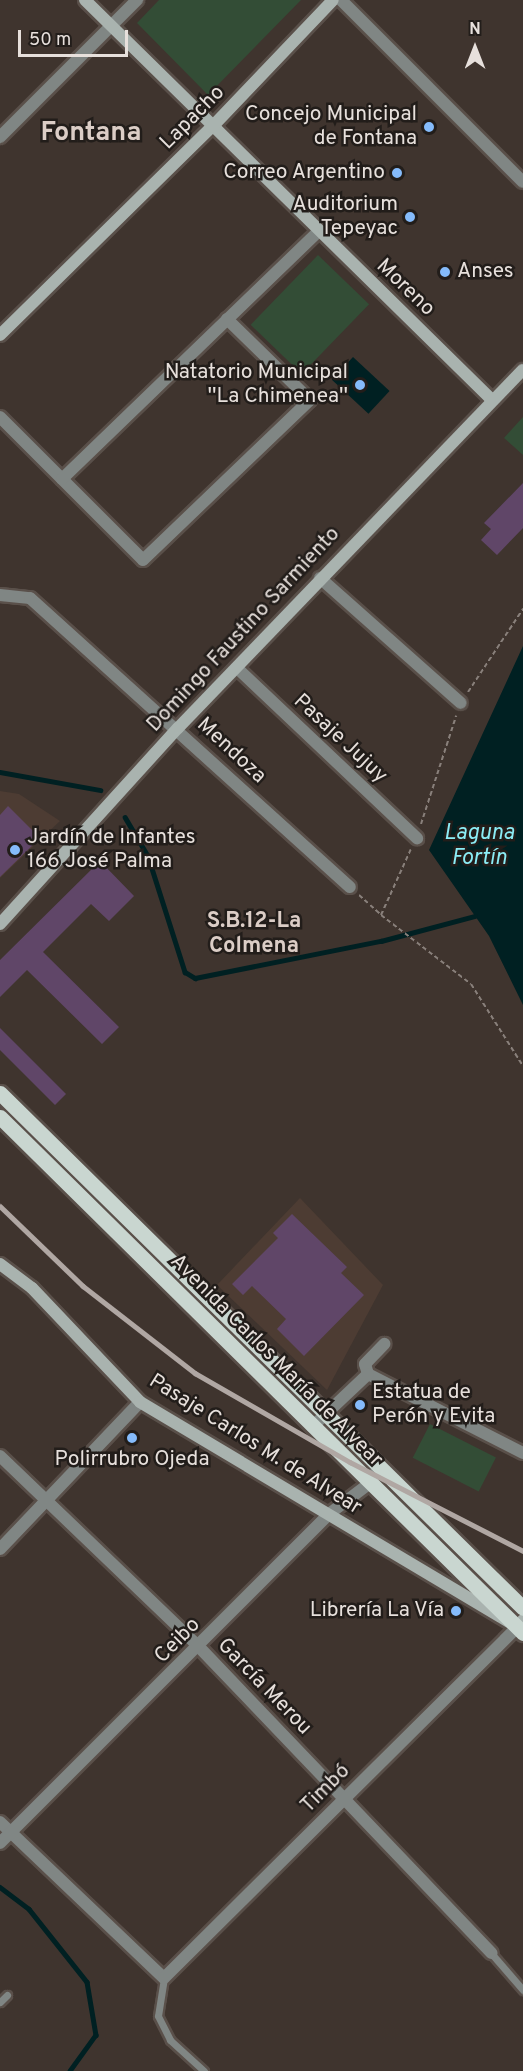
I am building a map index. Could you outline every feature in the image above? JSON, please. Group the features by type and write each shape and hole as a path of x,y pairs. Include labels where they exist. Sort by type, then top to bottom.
{"main road":[{"name":"Avenida Carlos María de Alvear","path":"0,1093 327,1412 523,1608"},
{"name":"Avenida Carlos María de Alvear","path":"0,1117 312,1427 521,1627"}],"street":[{"name":"Moreno","path":"85,0 492,400"},
{"path":"0,137 137,0"},
{"name":"Lapacho","path":"0,335 212,127 333,0"},
{"path":"340,0 523,182"},
{"path":"62,479 319,231"},
{"path":"0,417 143,560 310,400 227,319"},
{"name":"Domingo Faustino Sarmiento","path":"1,920 320,578 523,370"},
{"path":"320,578 460,703"},
{"name":"Mendoza","path":"0,595 30,598 178,728 350,886"},
{"name":"Pasaje Jujuy","path":"237,668 417,838"},
{"name":"Pasaje Carlos M. de Alvear","path":"0,1264 32,1287 140,1402 521,1627"},
{"path":"384,1344 365,1364 368,1374 523,1453"},
{"path":"312,1427 368,1374"},
{"path":"0,1549 140,1402"},
{"name":"García Merou","path":"0,1456 200,1648 491,1953"},
{"name":"Ceibo","path":"0,1843 200,1648 329,1514 370,1483 379,1466"},
{"name":"Timbó","path":"164,1978 343,1799 521,1627"},
{"path":"0,1822 164,1978"}],"lane":[{"path":"491,1953 523,1990"},
{"path":"164,1978 158,2016 170,2040 204,2071"},
{"path":"0,2001 7,1995"}],"path":[{"path":"381,915 417,838 460,703 523,609"},
{"path":"350,886 381,915 471,984 523,1066"}],"shaded area":[{"name":"Jardín de Infantes 166 José Palma","path":"0,791 19,794 60,821 0,878"},
{"path":"300,1198 383,1285 327,1390 217,1285"}],"green space":[{"path":"159,0 301,0 208,95 137,23"},
{"path":"318,255 369,304 302,374 251,325"},
{"path":"523,417 523,455 504,438"},
{"path":"430,1424 496,1458 479,1491 413,1458"}],"water":[{"name":"Natatorio Municipal ''La Chimenea''","path":"353,357 390,391 368,414 332,380"},
{"name":"Laguna Fortín","path":"523,646 523,1005 489,936 429,850"}],"building":[{"path":"523,483 523,528 497,555 481,540 491,529 484,523"},
{"path":"8,806 40,838 0,877 0,815"},
{"path":"100,861 134,896 109,921 91,904 43,952 119,1027 102,1044 27,970 0,997 0,960"},
{"path":"0,1028 66,1094 55,1105 0,1050"},
{"path":"292,1214 347,1267 341,1273 364,1295 304,1356 277,1329 286,1319 252,1286 243,1295 232,1284 278,1238 273,1233"}],"waterway":[{"path":"0,772 100,790"},
{"path":"125,817 148,856 185,972 195,978 381,941 475,916"},
{"path":"0,1887 29,1909 87,1982 96,2035 70,2071"}],"railway":[{"path":"0,1206 83,1286 195,1373 350,1462 523,1551"}],"place":[{"name":"Concejo Municipal de Fontana","path":"429,127"},
{"name":"Correo Argentino","path":"397,173"},
{"name":"Auditorium Tepeyac","path":"410,217"},
{"name":"Anses","path":"445,272"},
{"name":"Natatorio Municipal ''La Chimenea''","path":"360,385"},
{"name":"Jardín de Infantes 166 José Palma","path":"15,850"},
{"name":"Estatua de Perón y Evita","path":"360,1405"},
{"name":"Polirrubro Ojeda","path":"132,1438"},
{"name":"Librería La Vía","path":"456,1611"}],"district":[{"name":"Fontana","path":"91,134"},
{"name":"S.B.12-La Colmena","path":"254,934"}]}
